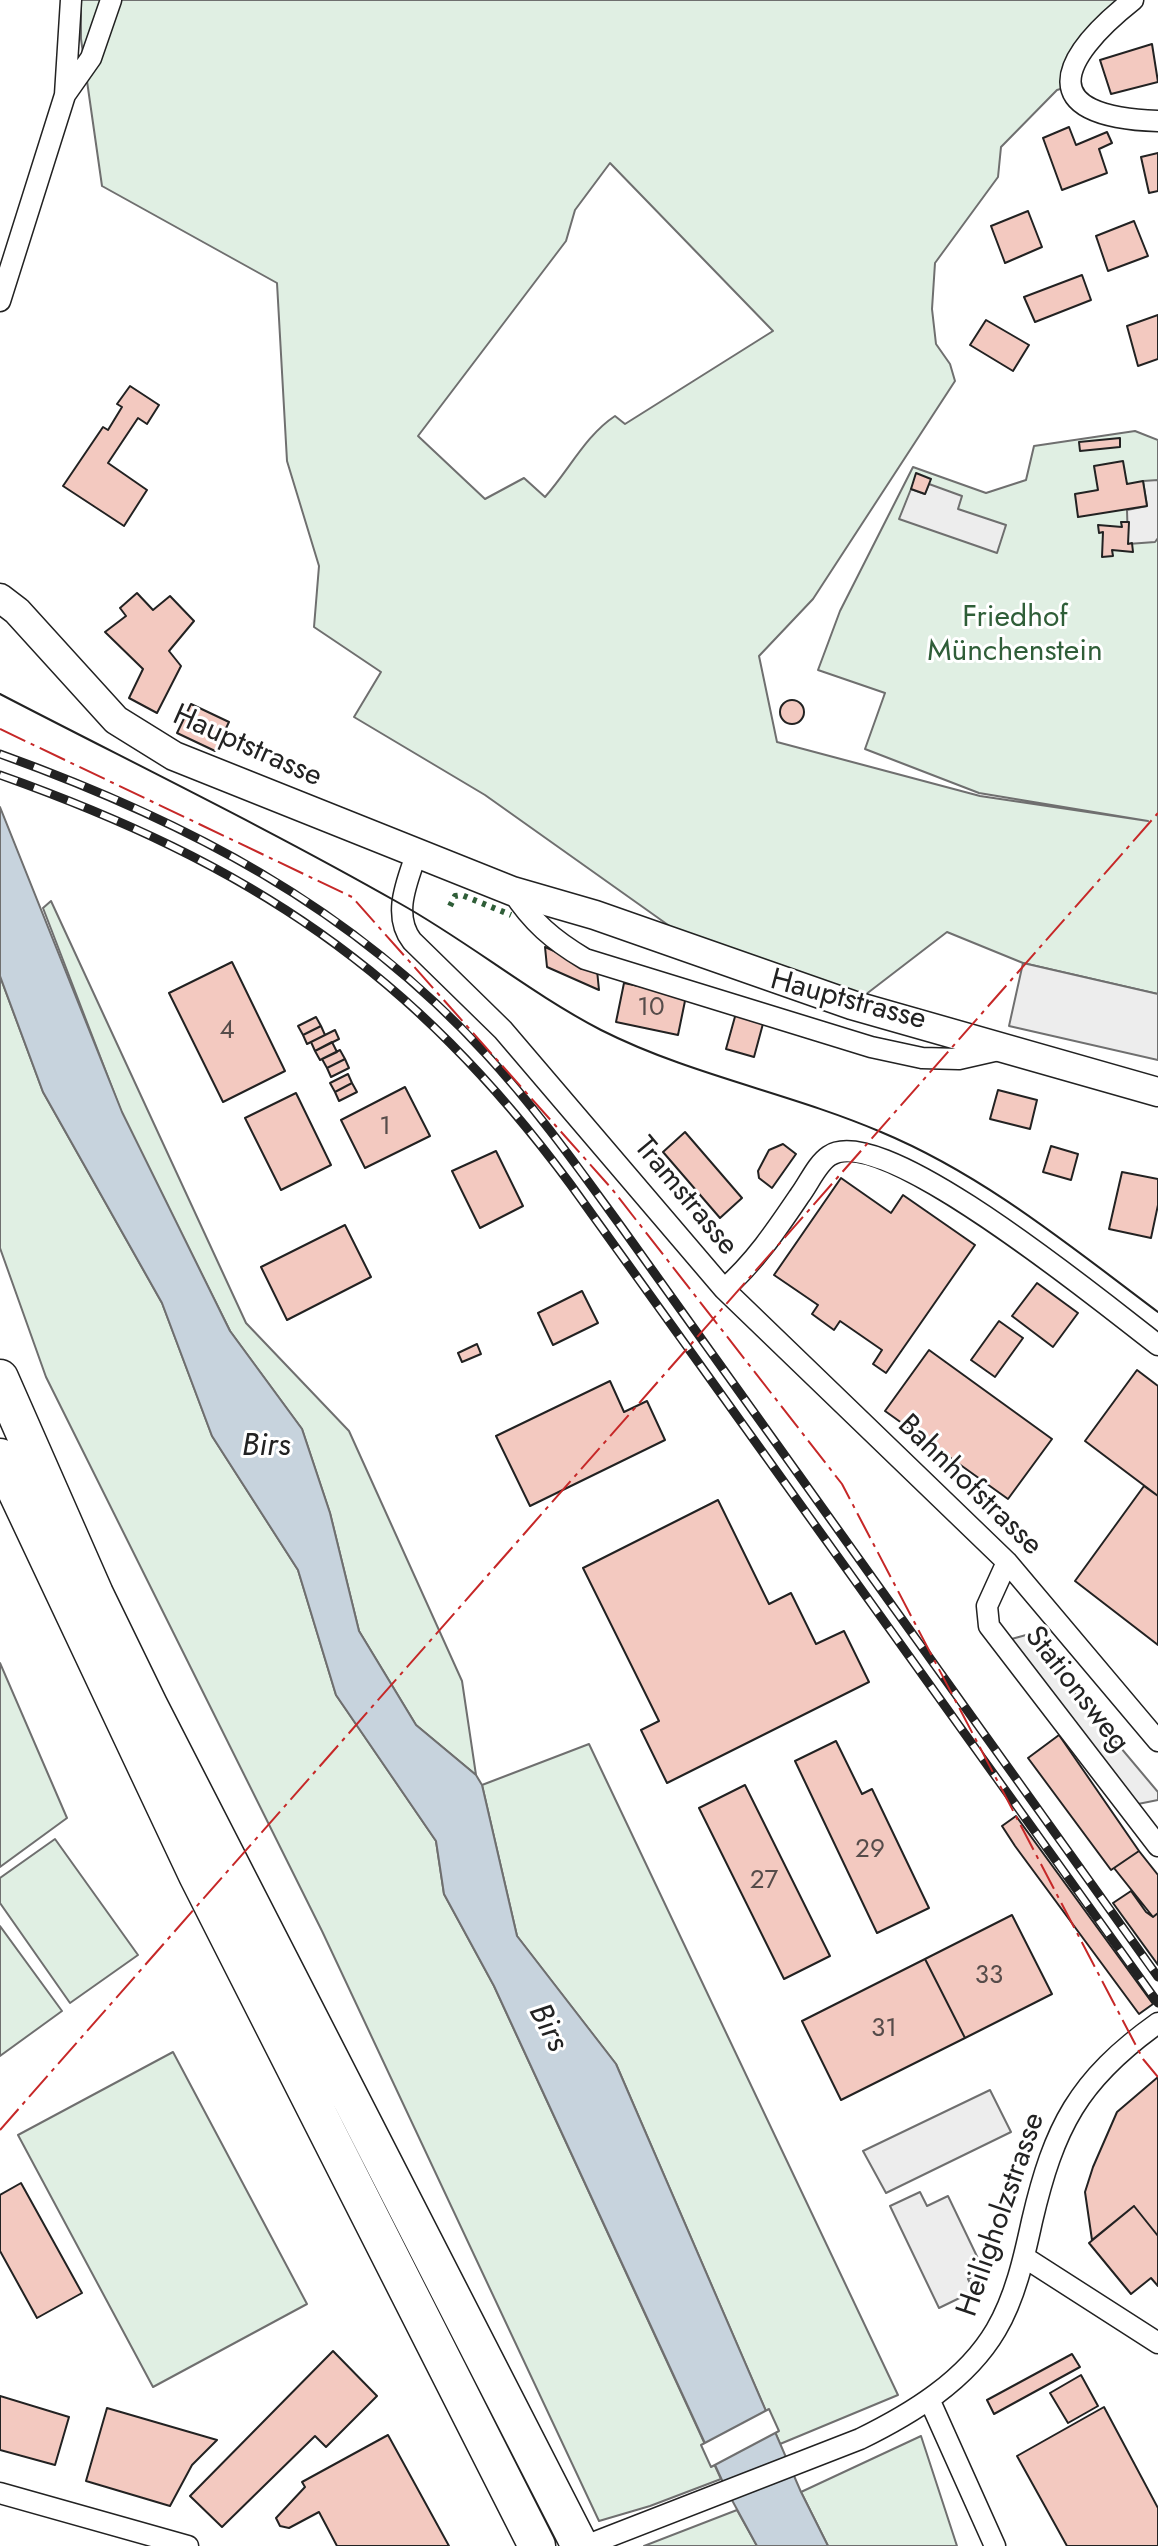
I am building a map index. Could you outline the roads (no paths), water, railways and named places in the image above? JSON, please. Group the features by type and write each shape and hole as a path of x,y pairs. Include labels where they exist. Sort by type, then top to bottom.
{"highway":[{"path":"0,1378 95,1594 149,1705 582,2546"},
{"path":"0,1457 197,1875 537,2546"}],"main road":[{"name":"Hauptstrasse","path":"0,598 17,611 90,696 116,720 174,756 512,891 595,915 852,1005 1158,1092"}],"street":[{"path":"0,301 65,95 71,0"},
{"path":"65,95 91,58 111,0"},
{"path":"1133,0 1082,47 1072,70 1071,86 1078,100 1093,113 1127,120 1158,121"},
{"name":"Tramstrasse","path":"416,855 402,904 406,934 503,1030 724,1289 763,1249 827,1157 854,1149 902,1168 970,1204 1158,1345"},
{"name":"Hauptstrasse","path":"512,891 530,920 557,943 585,959 871,1047 922,1058 959,1059 1009,1048"},
{"name":"Bahnhofstrasse","path":"724,1289 1007,1562 1158,1741"},
{"name":"Stationsweg","path":"1007,1562 987,1606 989,1626 1158,1846"},
{"name":"Heiligholzstrasse","path":"582,2546 860,2439 929,2399 981,2352 997,2328 1024,2257 1054,2142 1073,2104 1130,2043 1158,2023"},
{"path":"1024,2257 1158,2343"},
{"path":"929,2399 995,2546"},
{"path":"0,2493 188,2546"}],"water":[{"name":"Birs","path":"0,807 122,1112 230,1331 302,1429 330,1513 359,1631 416,1725 476,1775 482,1785 517,1936 616,2064 801,2492 828,2546 757,2546 727,2491 494,1986 444,1894 436,1841 336,1695 298,1570 212,1436 162,1303 43,1092 0,976"}],"tram line":[{"path":"0,694 399,903 601,1030 705,1072 846,1118 919,1149 1025,1213 1158,1312"}],"railway":[{"path":"0,754 135,808 200,839 262,874 321,911 378,954 433,1001 485,1053 604,1203 1158,1977"},
{"path":"0,775 90,809 172,846 249,887 320,933 386,984 450,1043 511,1109 571,1185 1158,2003"}],"park label":[{"name":"Friedhof Münchenstein","path":"1015,636"}]}
